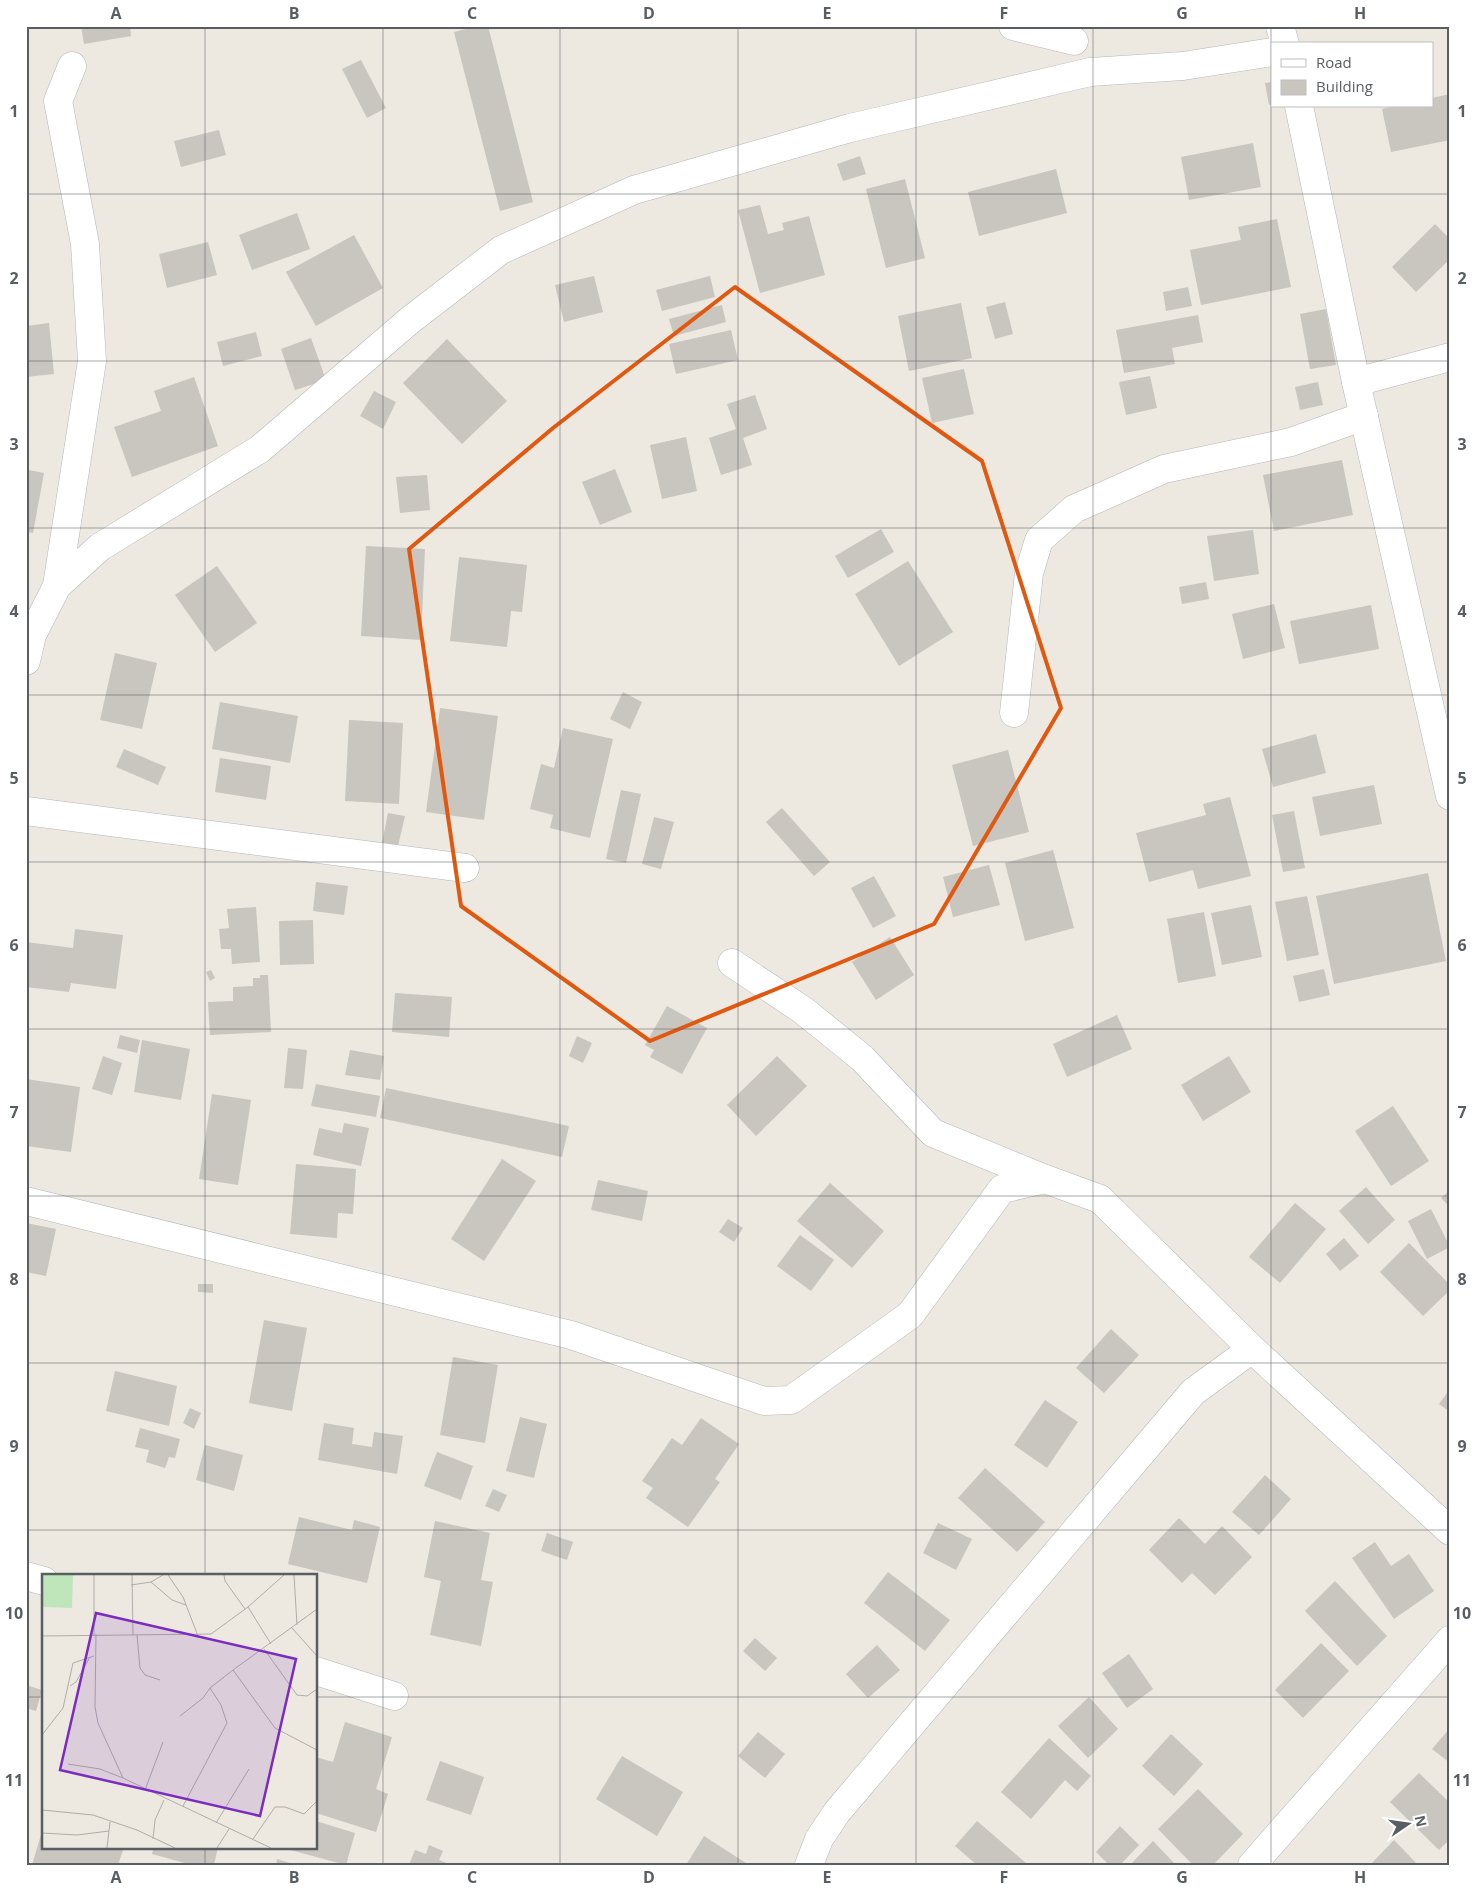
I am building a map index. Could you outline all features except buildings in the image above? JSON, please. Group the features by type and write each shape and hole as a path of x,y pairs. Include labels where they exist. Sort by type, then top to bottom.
{"street":[{"path":"1013,26 1070,34 1090,72"},
{"path":"57,586 100,546 260,449 409,321 501,250 634,190 850,128 1090,72 1183,66 1283,36"},
{"path":"26,661 32,635 57,586 92,361 85,244 58,101 72,66"},
{"path":"1299,108 1356,382 1450,796"},
{"path":"1356,382 1450,357"},
{"path":"1014,713 1029,573 1039,540 1074,509 1164,469 1291,442 1364,416"},
{"path":"26,811 465,868"},
{"path":"732,963 804,1010 862,1058 933,1134 1100,1199 1252,1349 1450,1531"},
{"path":"26,1201 572,1335 764,1401 791,1400 910,1315 1002,1189 1045,1179"},
{"path":"809,1865 819,1839 837,1812 1192,1392 1252,1349"},
{"path":"26,1576 42,1580"},
{"path":"1252,1865 1450,1640"},
{"path":"318,1672 394,1696"}],"highlighted area":[{"path":"735,287 982,461 1061,708 934,924 650,1041 461,906 409,549 553,428"}]}
